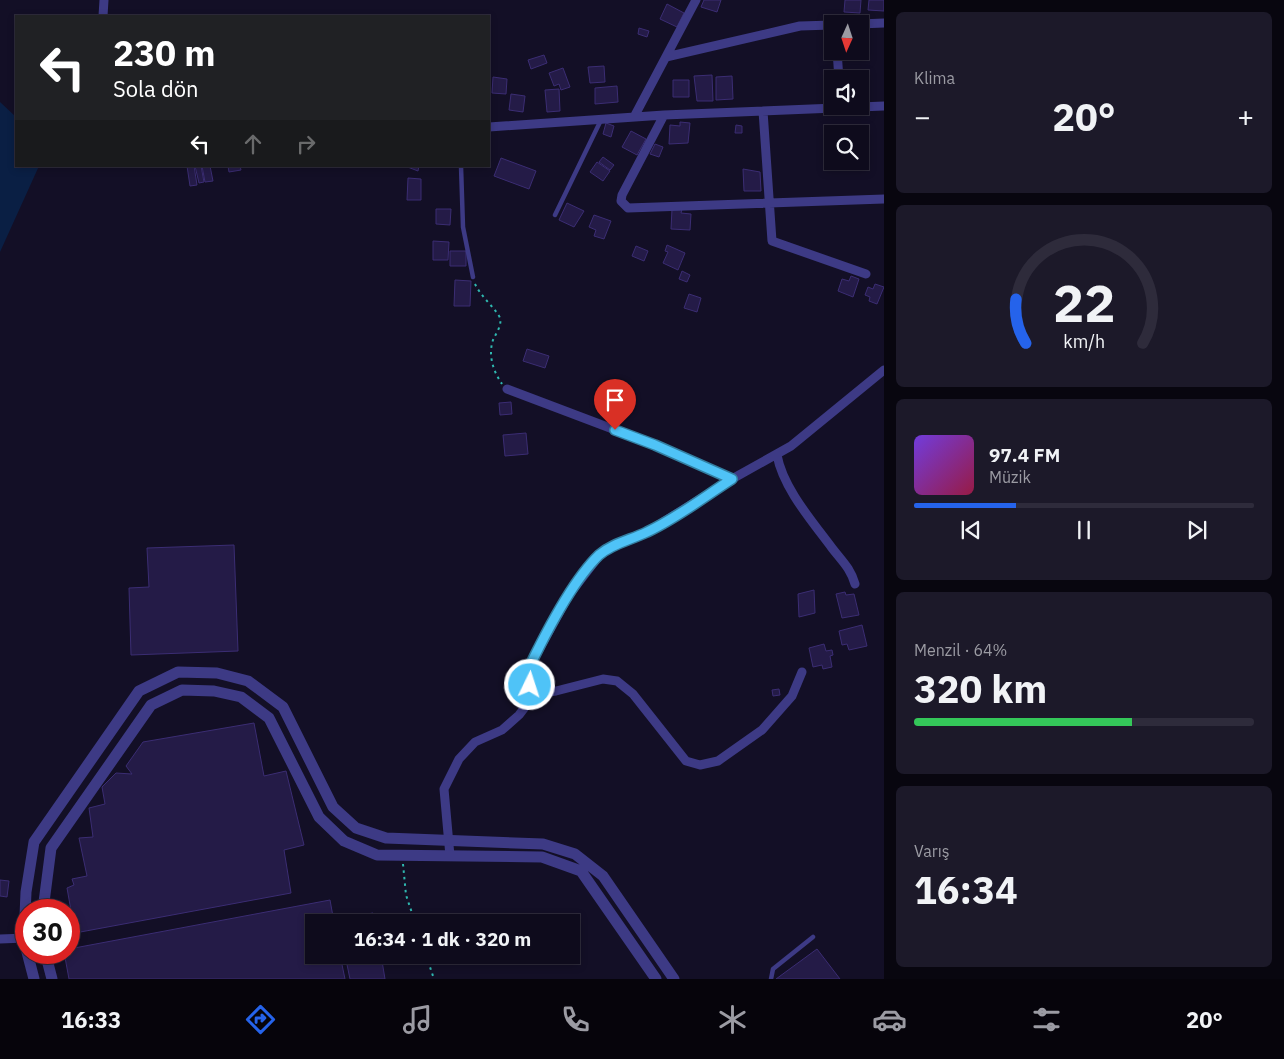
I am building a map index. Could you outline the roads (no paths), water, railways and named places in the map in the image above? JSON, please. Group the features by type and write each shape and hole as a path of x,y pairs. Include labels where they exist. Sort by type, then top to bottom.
{"street":[{"path":"103,15 104,0"},
{"path":"634,117 696,0"},
{"path":"869,24 884,23"},
{"path":"666,56 800,26 824,25"},
{"path":"869,106 884,106"},
{"path":"490,127 664,115 824,108"},
{"path":"763,111 772,241 866,274"},
{"path":"664,115 622,195 621,201 625,207 884,199"},
{"path":"535,694 525,676 568,595 599,556 613,545 655,528 732,479 777,455 806,436 884,370"},
{"path":"507,389 655,445 732,479"},
{"path":"777,455 780,472 832,548 851,571 855,584"},
{"path":"26,899 34,842 139,691 178,672 217,673 248,681 283,707 334,807 356,828 386,838 543,844 575,854 603,876 674,979"},
{"path":"450,856 444,789 459,759 475,742 502,730 519,716 535,694 556,691 603,679 618,681 633,694 686,762 700,765 718,761 762,730 792,696 802,672"},
{"path":"44,899 51,848 151,705 182,690 214,691 241,697 269,718 319,817 344,840 377,855 542,857 581,871 656,979"},
{"path":"0,939 15,941"},
{"path":"31,964 34,979"},
{"path":"49,964 52,979"}],"lane":[{"path":"555,215 601,119"},
{"path":"461,167 463,228 473,277"},
{"path":"771,979 773,969 813,937"}],"water":[{"path":"0,102 15,116 15,167 39,167 0,252"}]}
